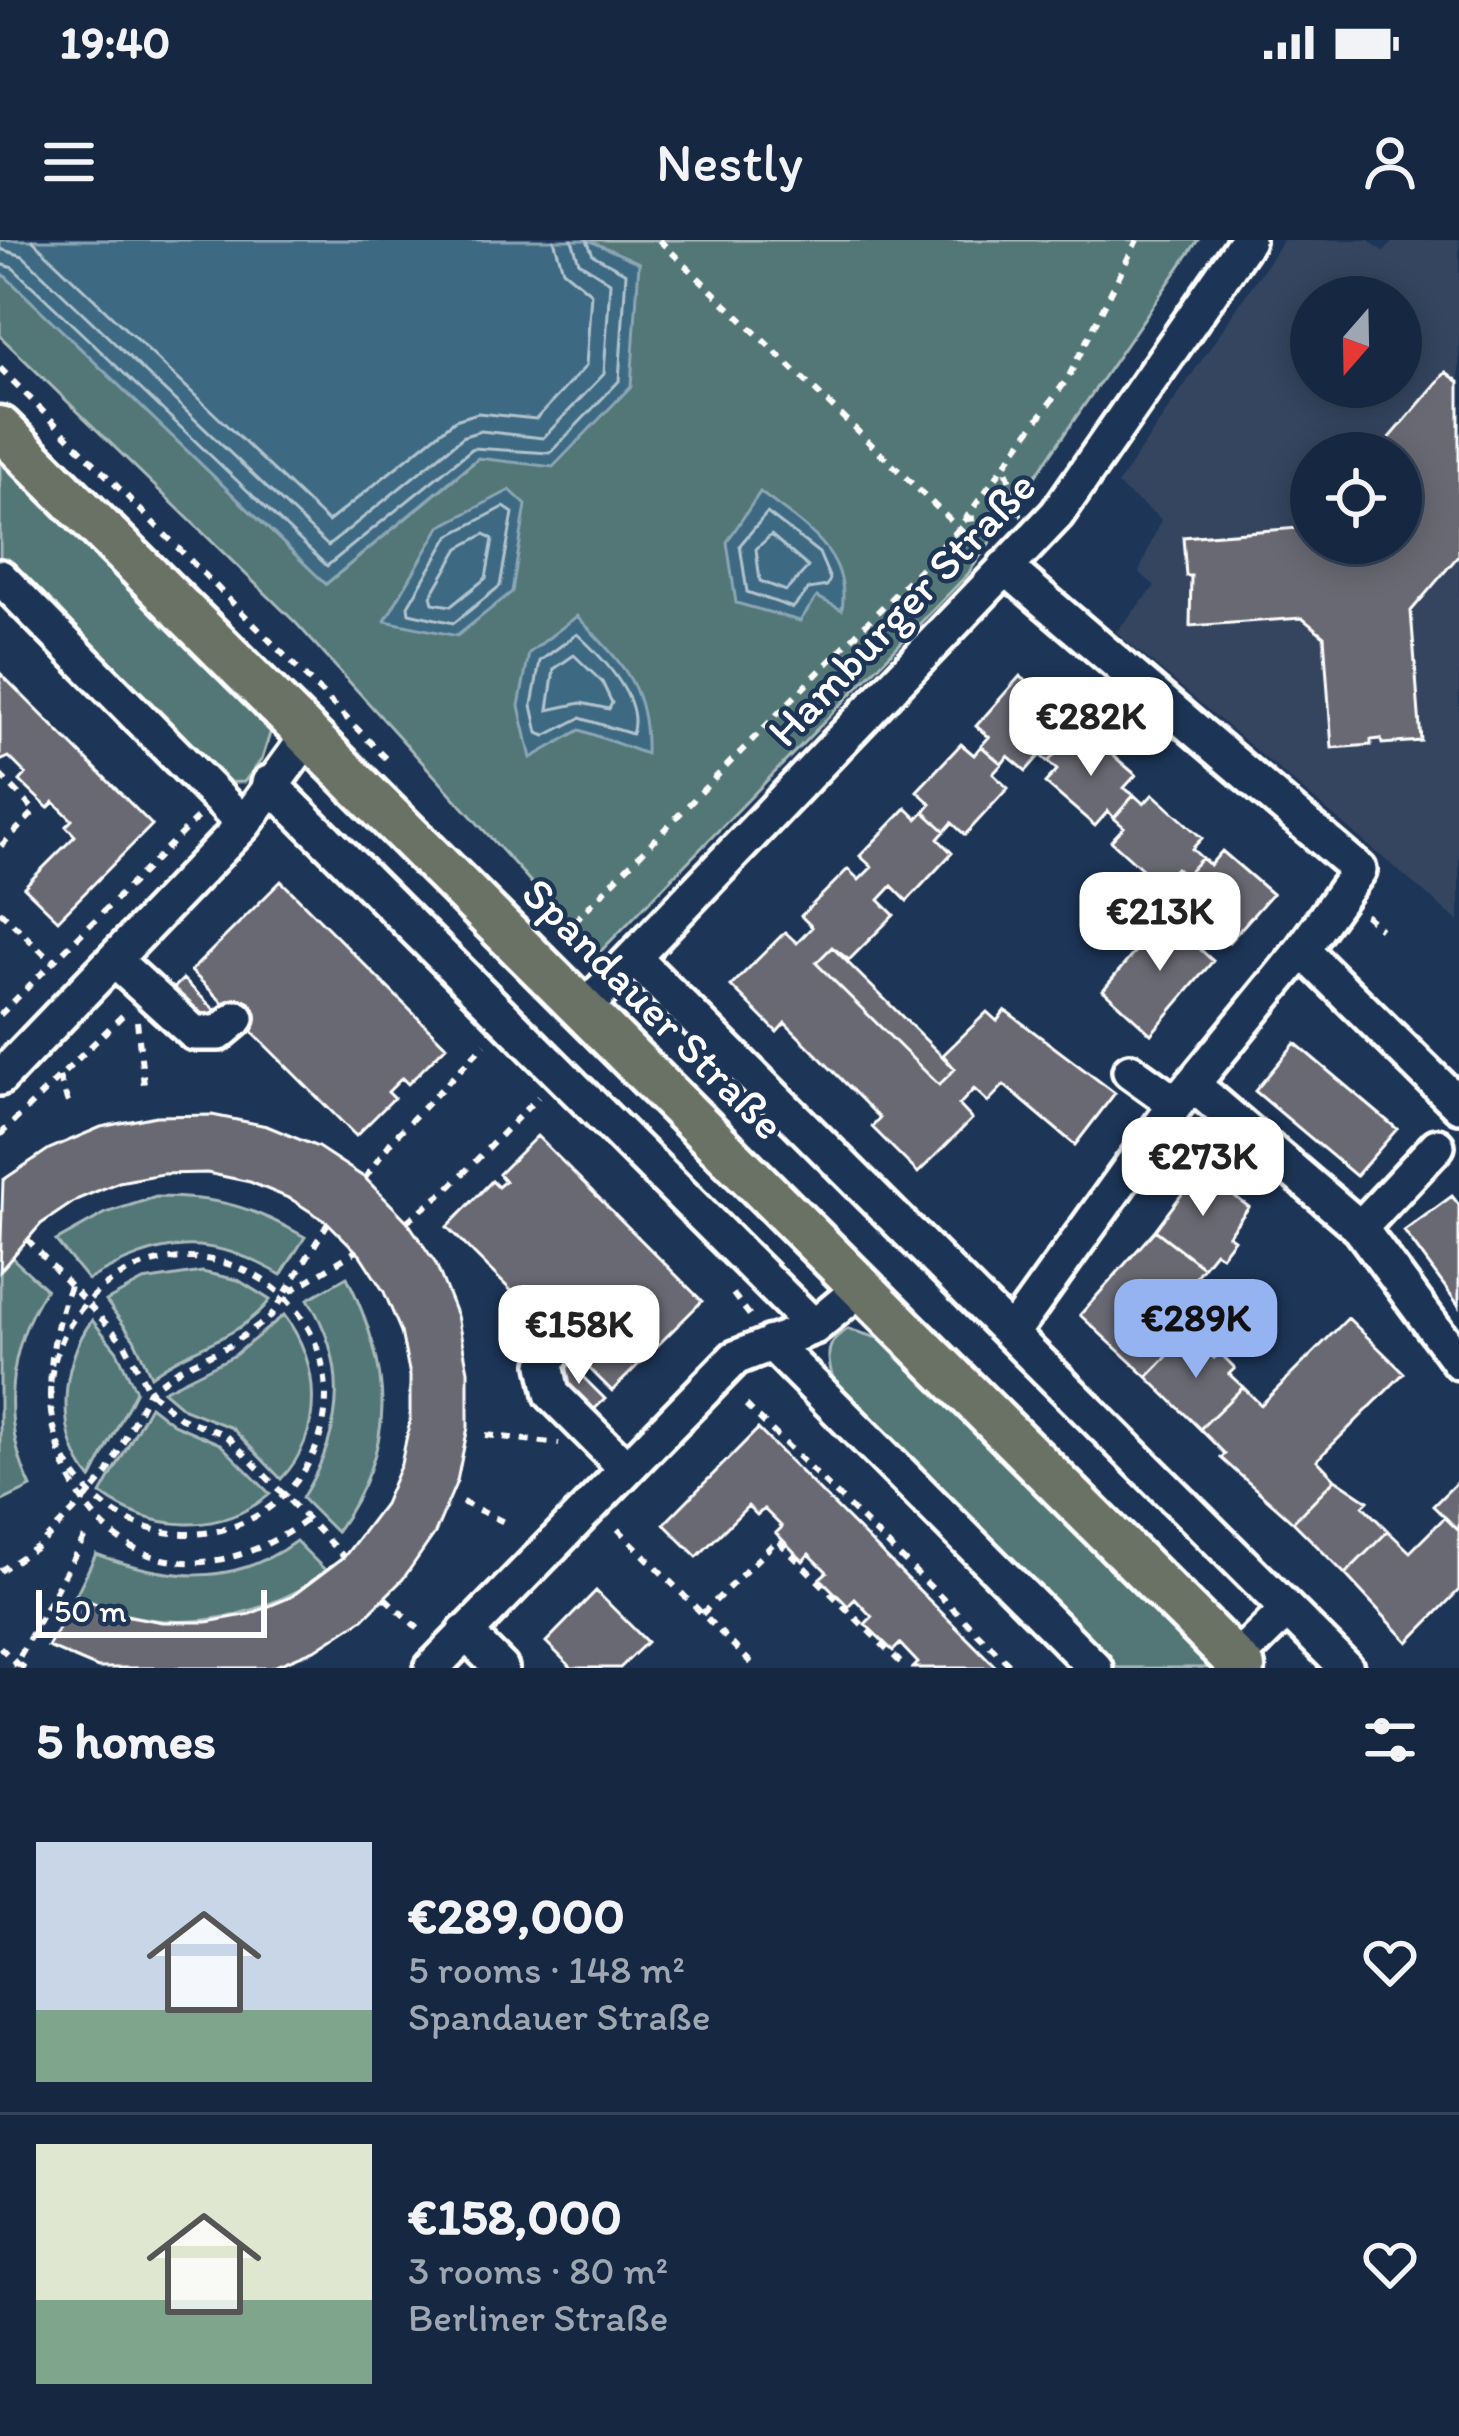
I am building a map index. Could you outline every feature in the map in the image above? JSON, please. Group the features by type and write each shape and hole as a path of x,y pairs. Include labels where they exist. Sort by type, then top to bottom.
{"main road":[{"name":"Spandauer Straße","path":"0,428 1239,1664"}],"street":[{"name":"Hamburger Straße","path":"584,1009 1057,514 1247,240"},
{"path":"1004,567 1359,870 1302,950 1185,1094 1011,1334"},
{"path":"0,577 244,824"},
{"path":"0,1078 244,824 269,783 308,736"},
{"path":"269,783 814,1327"},
{"path":"1302,950 1459,1105"},
{"name":"Spandauer Straße","path":"634,958 1346,1668"},
{"path":"115,961 194,1033 219,1033 237,1018"},
{"path":"1130,1070 1185,1094 1360,1228 1459,1362"},
{"path":"1360,1228 1437,1146"},
{"path":"501,1668 448,1652 735,1358 814,1327 861,1288"},
{"path":"561,1341 546,1364 552,1394 626,1468"},
{"path":"771,1343 1095,1668"},
{"name":"Spandauer Straße","path":"1239,1664 1287,1610"}],"path":[{"path":"658,240 956,532 1004,567"},
{"path":"562,934 956,532 1068,378 1137,240"},
{"path":"966,519 1020,514 1004,466"},
{"path":"0,776 35,811 0,847"},
{"path":"0,1015 218,797"},
{"path":"0,910 84,994"},
{"path":"0,1135 135,1003 144,1084"},
{"path":"365,1178 393,1139 485,1044"},
{"path":"59,1077 71,1111"},
{"path":"407,1221 447,1190 538,1097"},
{"path":"0,1571 40,1545 107,1474 149,1391 270,1317 328,1223"},
{"path":"26,1239 125,1344 149,1391 179,1417 226,1435 344,1557"},
{"path":"286,1294 356,1251"},
{"path":"205,1258 242,1267 286,1294 316,1347 326,1414 316,1446 282,1494 243,1522 179,1535 142,1528 90,1494 61,1450 51,1393 64,1342 87,1303 138,1268 205,1258"},
{"path":"47,1320 70,1286"},
{"path":"746,1405 1013,1668"},
{"path":"486,1435 580,1447"},
{"path":"58,1496 88,1531 149,1559 221,1563 278,1540 308,1519"},
{"path":"462,1502 504,1522"},
{"path":"618,1529 756,1668"},
{"path":"7,1668 16,1663 88,1531"},
{"path":"702,1614 777,1540 906,1668"},
{"path":"385,1598 448,1652"},
{"path":"0,1647 25,1668"}],"shaded area":[{"path":"1283,240 1369,240 1384,252 1394,240 1459,240 1459,922 1116,632 1155,586 1139,572 1161,519 1117,485"}],"green space":[{"path":"588,240 1198,240 968,574 597,955 296,623 0,336 0,271 326,584 479,458 639,263"},
{"path":"0,457 272,727 262,759 244,782 219,783 0,559"},
{"path":"156,1197 234,1205 305,1237 281,1275 230,1252 184,1246 138,1256 88,1280 56,1241 106,1213"},
{"path":"10,1256 46,1289 23,1336 12,1386 15,1437 31,1487 0,1502 0,1271"},
{"path":"202,1272 238,1280 270,1300 229,1334 151,1376 134,1339 106,1301 143,1281"},
{"path":"347,1277 373,1344 382,1406 371,1468 336,1532 302,1498 326,1449 336,1399 331,1349 308,1299"},
{"path":"284,1315 305,1355 312,1398 305,1441 281,1479 232,1428 184,1409 163,1391 235,1355"},
{"path":"92,1320 117,1351 136,1391 91,1479 71,1442 66,1400 73,1357"},
{"path":"848,1329 891,1342 1217,1668 1118,1668 833,1378 830,1349 835,1338"},
{"path":"150,1406 173,1424 220,1444 270,1494 229,1517 186,1524 142,1516 101,1494"},
{"path":"296,1541 328,1573 268,1604 237,1614 205,1620 141,1618 76,1595 96,1554 148,1570 198,1575 248,1567"}],"water":[{"path":"0,240 588,240 639,263 631,386 553,467 478,458 326,584 0,271"},
{"path":"510,490 526,505 512,592 457,636 385,621 440,527"},
{"path":"760,492 807,528 831,555 843,589 842,610 817,597 800,621 736,603 727,542"},
{"path":"577,616 619,663 637,693 646,754 580,730 531,758 519,706 529,653"}],"building":[{"path":"1446,372 1459,382 1459,555 1411,611 1421,741 1382,744 1381,739 1371,740 1371,745 1332,748 1324,636 1302,618 1190,626 1191,576 1186,576 1183,537 1290,529 1290,564 1422,564 1422,432 1395,432 1415,408 1422,408 1422,400"},
{"path":"0,673 152,825 58,920 24,887 75,836 66,826 72,820 54,802 48,808 20,781 26,774 9,757 0,761"},
{"path":"1020,676 1069,719 1057,733 1067,741 1048,762 1040,755 1026,771 1008,756 1002,764 981,746 989,737 976,726"},
{"path":"1087,733 1136,775 1124,788 1134,795 1114,818 1108,811 1095,826 1045,783 1057,770 1048,762 1067,741 1075,748"},
{"path":"961,744 974,755 981,746 1002,764 993,774 1008,788 965,835 952,823 945,831 924,812 931,804 917,791"},
{"path":"1153,794 1202,838 1192,849 1202,858 1185,876 1176,868 1160,885 1111,841 1124,827 1114,818 1134,795 1144,804"},
{"path":"906,808 917,819 924,812 945,831 938,839 952,853 907,901 892,886 879,900 894,915 849,960 832,947 816,963 939,1085 955,1069 943,1055 987,1012 997,1021 1005,1010 1115,1093 1075,1145 1004,1085 988,1102 974,1089 959,1105 972,1119 918,1173 872,1127 880,1118 785,1023 777,1032 731,986 785,932 797,943 812,927 801,916 848,869 859,880 872,867 860,856"},
{"path":"1222,851 1272,894 1229,942 1217,931 1209,940 1188,922 1194,915 1179,901 1193,885 1185,876 1202,858 1210,865"},
{"path":"281,881 446,1046 408,1084 402,1078 388,1092 394,1098 356,1136 191,971"},
{"path":"1163,918 1180,934 1188,922 1209,940 1201,950 1213,961 1151,1034 1103,990"},
{"path":"832,947 955,1069 939,1085 816,963"},
{"path":"183,979 226,1021 194,1024 166,996"},
{"path":"1295,1043 1397,1129 1356,1176 1255,1091"},
{"path":"212,1115 267,1126 318,1147 365,1178 407,1221 436,1264 457,1316 468,1371 468,1427 457,1481 435,1533 403,1579 363,1619 317,1649 271,1668 98,1668 48,1647 76,1595 119,1614 162,1622 207,1622 250,1614 291,1597 344,1557 384,1504 401,1464 410,1420 410,1376 401,1332 384,1292 360,1255 328,1223 291,1199 250,1182 207,1173 119,1182 78,1199 41,1224 0,1271 3,1180 49,1149 101,1127 156,1116"},
{"path":"537,1136 702,1301 612,1391 447,1227 492,1181 498,1187 505,1181 499,1174"},
{"path":"1200,1170 1249,1207 1228,1235 1234,1239 1221,1256 1215,1252 1203,1267 1155,1230"},
{"path":"1452,1196 1459,1205 1459,1306 1404,1231"},
{"path":"1155,1230 1203,1267 1168,1313 1189,1334 1147,1377 1080,1315"},
{"path":"1348,1318 1404,1373 1317,1460 1335,1479 1293,1522 1221,1458 1225,1454 1200,1429 1243,1387 1261,1405"},
{"path":"1189,1334 1214,1358 1220,1353 1235,1368 1229,1374 1243,1387 1200,1429 1147,1377"},
{"path":"562,1356 605,1399 587,1416 555,1372"},
{"path":"758,1429 997,1668 913,1668 918,1663 900,1644 893,1651 865,1624 872,1617 855,1599 848,1606 820,1578 827,1572 809,1554 803,1561 776,1533 782,1527 764,1509 757,1515 748,1506 697,1557 664,1524"},
{"path":"1335,1479 1368,1501 1363,1506 1388,1531 1345,1574 1293,1522"},
{"path":"1459,1480 1459,1531 1433,1506"},
{"path":"1445,1517 1459,1531 1459,1590 1408,1642 1345,1574 1388,1531 1410,1552"},
{"path":"596,1591 647,1642 620,1668 572,1668 546,1642"}]}
